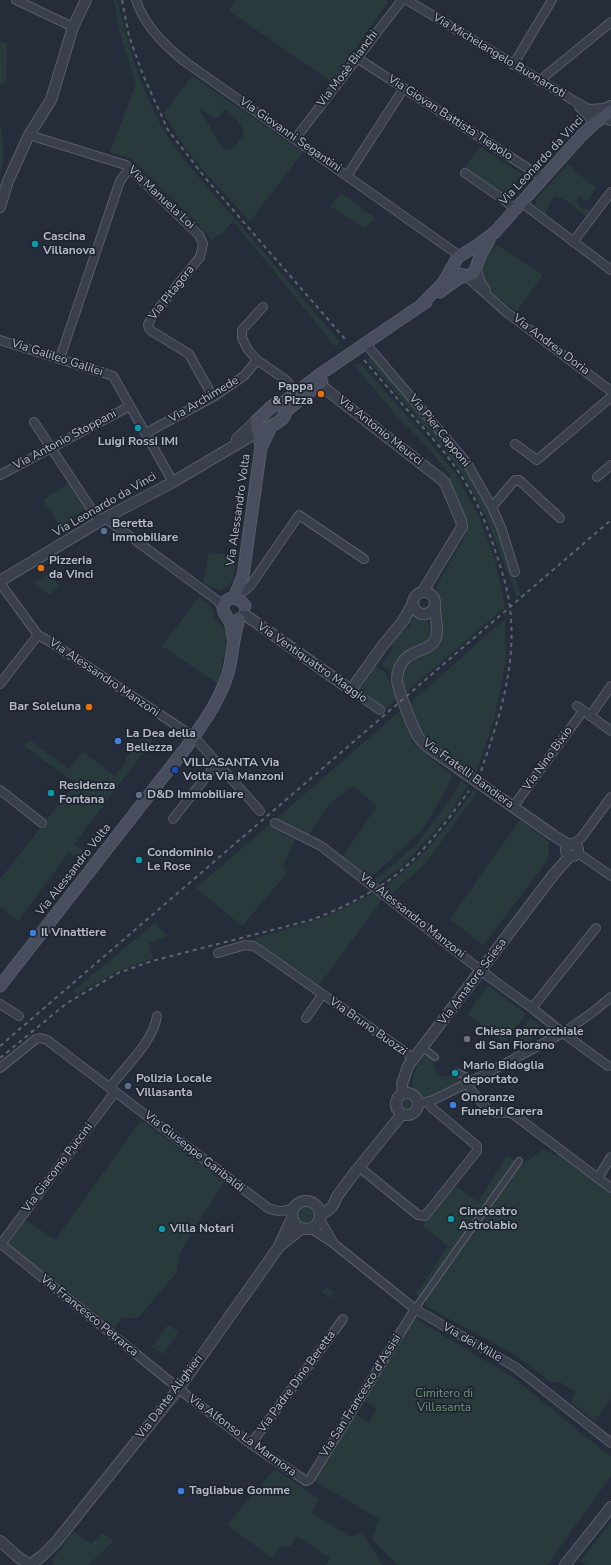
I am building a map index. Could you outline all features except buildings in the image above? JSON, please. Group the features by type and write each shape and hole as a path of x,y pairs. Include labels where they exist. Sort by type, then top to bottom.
{"main road":[{"name":"Via Leonardo da Vinci","path":"421,305 443,283 460,257 494,232 543,178 611,111"},
{"name":"Via Leonardo da Vinci","path":"477,267 484,248 494,232"},
{"path":"470,254 474,257 477,267 473,274 466,276 460,275 455,266 460,257 470,254"},
{"name":"Via Leonardo da Vinci","path":"282,408 365,345 459,278 466,276"},
{"name":"Via Leonardo da Vinci","path":"298,396 319,384 365,345"},
{"path":"272,406 282,408 284,418 272,425 258,428 272,406"},
{"name":"Via Alessandro Volta","path":"261,447 272,425"},
{"name":"Via Alessandro Volta","path":"0,986 194,738 220,696 229,667 233,644 243,613 243,574 261,447 258,428"},
{"name":"Via Alessandro Volta","path":"233,644 232,629 228,618 224,614 223,608 227,600 234,598 243,574"},
{"path":"228,618 234,620 243,613 242,600 234,598"}],"street":[{"path":"16,0 73,27"},
{"path":"0,207 8,181 29,135 51,100 73,27 86,0"},
{"name":"Via Giovanni Segantini","path":"136,0 142,16 158,38 173,52 460,257"},
{"name":"Via Mosè Bianchi","path":"295,139 402,0"},
{"name":"Via Michelangelo Buonarroti","path":"407,0 602,121"},
{"path":"512,65 552,0"},
{"path":"539,81 611,22"},
{"name":"Via Giovan Battista Tiepolo","path":"357,58 543,178"},
{"path":"347,176 404,88"},
{"name":"Via Michelangelo Buonarroti","path":"570,100 590,109 602,121"},
{"path":"590,109 602,108 611,105"},
{"name":"Via Manuela Loi","path":"29,135 120,162 130,169 200,235 203,244 203,250 200,257"},
{"path":"60,358 120,181 130,169"},
{"path":"465,174 504,200 518,206 573,242 611,270"},
{"path":"573,242 611,192"},
{"name":"Via Pitagora","path":"200,257 148,321 148,325 150,330 189,354 213,397"},
{"name":"Via Andrea Doria","path":"477,267 480,281 492,299"},
{"name":"Via Andrea Doria","path":"466,276 492,299 611,391"},
{"path":"263,307 242,330 248,350 256,360 286,380 298,396"},
{"name":"Via Galileo Galilei","path":"0,340 113,376 173,482"},
{"name":"Via Pier Capponi","path":"365,345 460,454 474,474 492,507 502,530 515,572"},
{"name":"Via Archimede","path":"146,433 213,397 244,376 256,360"},
{"name":"Via Antonio Meucci","path":"319,384 445,483 461,520 462,527 423,592"},
{"path":"515,444 537,460 611,397"},
{"name":"Via Antonio Stoppani","path":"0,476 130,406"},
{"path":"34,422 102,520 218,601 223,608"},
{"name":"Via Leonardo da Vinci","path":"0,582 102,520 173,482 258,428"},
{"path":"597,477 611,465"},
{"path":"492,507 515,480 519,480 560,518"},
{"path":"244,591 258,575 299,515 364,559"},
{"path":"243,574 249,576 258,575"},
{"name":"Via Alessandro Manzoni","path":"0,582 38,636 49,641 194,738 260,811"},
{"path":"351,690 383,644 403,621 415,596 423,592 428,592 432,595 435,604 430,612 421,613 403,621"},
{"path":"413,602 414,608 435,622"},
{"name":"Via Fratelli Bandiera","path":"435,604 437,634 434,642 428,647 408,656 401,665 398,675 400,689 416,734 429,748 571,850 611,876"},
{"name":"Via Ventiquattro Maggio","path":"243,613 380,710"},
{"path":"0,684 38,636"},
{"path":"611,686 590,716 611,731"},
{"name":"Via Nino Bixio","path":"513,807 580,708 590,716"},
{"path":"173,819 216,764"},
{"path":"0,790 42,823"},
{"name":"Via Amatore Sciesa","path":"403,1094 402,1084 404,1075 422,1048 611,798"},
{"name":"Via Alessandro Manzoni","path":"275,823 321,846 532,1008 562,1033 608,1066"},
{"path":"532,1008 596,928"},
{"name":"Via Bruno Buozzi","path":"218,953 245,945 254,946 408,1054 414,1060"},
{"name":"Via Bruno Buozzi","path":"306,1018 322,995"},
{"path":"359,1167 418,1215 425,1216 477,1151 477,1146 431,1107 423,1103 418,1100 414,1095 409,1093 403,1094 398,1099 396,1103 398,1110 402,1114 412,1114 423,1103 474,1080 562,1033 593,1012 611,997"},
{"path":"0,1004 19,1016"},
{"name":"Via Giacomo Puccini","path":"1,1243 147,1040 156,1025 157,1016"},
{"name":"Via Giuseppe Garibaldi","path":"0,1068 32,1042 40,1038 47,1040 268,1208 276,1211 283,1211 294,1207"},
{"path":"422,1048 435,1057"},
{"path":"456,1072 474,1080"},
{"path":"466,1084 489,1111 494,1113 508,1112 513,1114 611,1188"},
{"path":"338,1195 321,1204 307,1201 297,1203 294,1207 292,1218 295,1224 306,1228 316,1224 320,1217 332,1207 338,1195 359,1167 402,1114"},
{"path":"598,1178 611,1157"},
{"path":"415,1309 519,1160"},
{"path":"316,1204 320,1217"},
{"name":"Via dei Mille","path":"320,1217 333,1243"},
{"name":"Via Dante Alighieri","path":"32,1563 42,1556 56,1542 179,1388 278,1248 292,1218"},
{"name":"Via dei Mille","path":"306,1228 333,1243 415,1309 515,1367 611,1443"},
{"name":"Via Dante Alighieri","path":"278,1248 306,1228"},
{"name":"Via Francesco Petrarca","path":"1,1243 179,1388"},
{"name":"Via San Francesco d'Assisi","path":"306,1481 310,1479 415,1309"},
{"name":"Via Padre Dino Beretta","path":"251,1444 343,1319"},
{"name":"Via Alfonso La Marmora","path":"179,1388 251,1444 306,1481"},
{"path":"564,1565 611,1507"},
{"path":"0,1541 18,1557 32,1563"},
{"name":"Via Dante Alighieri","path":"45,1565 56,1542"},
{"path":"0,1546 16,1565"}],"green space":[{"path":"114,0 117,0 129,46 139,76 151,106 167,135 197,176 340,342 335,346 233,221 223,232 211,240 208,234 131,158 110,152 136,84 121,37"},
{"path":"236,0 385,0 388,2 332,82 229,11"},
{"path":"0,41 7,43 6,79 5,83 0,84"},
{"path":"192,76 303,152 250,221 192,157 172,128 164,113","holes":["199,108 213,117 219,117 224,109 231,114 241,126 244,134 229,150 226,151 220,145"]},
{"path":"0,125 3,138 3,151 0,176"},
{"path":"480,147 522,174 499,201 461,176 466,170 464,168"},
{"path":"568,164 575,169 574,171 597,188 586,202 579,196 576,201 580,207 589,210 590,212 586,216 564,199 554,196 545,213 536,205 537,198"},
{"path":"341,193 375,218 364,228 330,206"},
{"path":"497,245 543,275 517,311 491,290 483,275 482,267 484,259"},
{"path":"370,356 467,468 492,516 520,592 520,595 517,597 485,514 462,473 436,439 367,359"},
{"path":"360,363 455,473 479,516 495,561 505,607 405,693 403,676 406,666 414,659 434,650 438,646 442,637 443,625 437,589 442,576 463,541 467,528 462,510 446,481 451,476 425,444 397,416 354,365"},
{"path":"275,409 280,410 280,416 264,425 261,421"},
{"path":"70,482 87,508 60,526 43,500"},
{"path":"209,552 237,556 233,581 220,591 203,583"},
{"path":"49,574 60,586 49,595 34,582"},
{"path":"199,597 210,606 214,617 225,630 225,650 218,684 162,646"},
{"path":"420,618 426,620 431,637 424,644 406,651 398,657 393,667 392,676 388,669 382,665 394,648 389,645 399,634 411,625 407,623 413,619"},
{"path":"505,619 506,660 494,721 475,774 434,746 421,733 409,704"},
{"path":"375,666 385,672 397,699 384,711 378,707 380,704 360,689"},
{"path":"401,710 413,744 452,775 444,794 421,831 375,874 366,877 341,859 377,806 353,786 329,804 308,836 275,820"},
{"path":"144,735 152,741 74,844 92,858 87,865 69,852 18,921 0,907 0,879 76,783 24,746 30,740 69,769 83,752 115,776"},
{"path":"461,780 467,786 452,811 401,867 376,885 374,881 416,845 454,794"},
{"path":"474,790 477,793 424,865 390,895 382,889 421,855 453,818"},
{"path":"520,820 549,842 548,860 483,945 450,919"},
{"path":"270,824 274,829 295,840 283,866 287,873 242,926 196,888"},
{"path":"376,892 383,898 319,985 256,941 257,938 326,917"},
{"path":"155,923 167,936 149,943 153,958 118,971 76,994 73,991"},
{"path":"488,986 526,1014 504,1042 467,1014"},
{"path":"530,1018 541,1026 525,1047 515,1039"},
{"path":"426,1055 434,1060 434,1068 439,1074 444,1077 454,1074 462,1081 447,1090 429,1097 424,1097 417,1094 413,1089 414,1074 417,1066"},
{"path":"407,1098 412,1103 407,1108 402,1103"},
{"path":"141,1120 224,1182 180,1253 176,1273 138,1318 122,1318 114,1328 8,1243 26,1220 55,1240"},
{"path":"544,1149 556,1156 560,1153 611,1194 611,1398 595,1421 571,1402 576,1392 560,1382 552,1383 517,1356 426,1306 426,1300 414,1293 420,1289 448,1246 423,1226 455,1185 478,1202 506,1156 522,1165"},
{"path":"305,1205 311,1208 314,1214 311,1220 305,1223 299,1220 296,1214 299,1208"},
{"path":"326,1286 334,1293 331,1298 322,1292"},
{"name":"Cimitero di Villasanta","path":"414,1316 424,1324 511,1376 611,1457 611,1476 547,1565 398,1565 372,1539 379,1519 313,1480 355,1414 369,1422 377,1409 363,1400"},
{"path":"168,1325 179,1332 163,1354 152,1347"},
{"path":"275,1469 319,1499 311,1513 351,1537 361,1532 383,1565 326,1565 330,1558 297,1536 290,1546 280,1547 272,1558 227,1525"},
{"path":"611,1522 611,1565 586,1565 580,1561"},
{"path":"74,1531 91,1544 102,1533 113,1541 88,1565 53,1565 53,1559"}],"railway":[{"path":"122,0 129,36 143,75 168,130 207,180 345,339"},
{"path":"364,360 436,442 460,474 481,512 503,574 508,595 512,630 509,671 500,712 481,771"},
{"path":"0,1046 611,520"},
{"path":"0,1058 67,1003 118,973 152,961 311,920 347,905 372,891 384,884 404,868 422,850 469,791"}],"place":[{"name":"Cascina Villanova","path":"35,244"},
{"name":"Pappa & Pizza","path":"321,394"},
{"name":"Luigi Rossi IMI","path":"138,428"},
{"name":"Beretta Immobiliare","path":"104,531"},
{"name":"Pizzeria da Vinci","path":"41,568"},
{"name":"Bar Soleluna","path":"89,707"},
{"name":"La Dea della Bellezza","path":"118,741"},
{"name":"VILLASANTA Via Volta Via Manzoni","path":"175,770"},
{"name":"Residenza Fontana","path":"51,793"},
{"name":"D&D Immobiliare","path":"139,795"},
{"name":"Condominio Le Rose","path":"139,860"},
{"name":"Il Vinattiere","path":"33,933"},
{"name":"Chiesa parrocchiale di San Fiorano","path":"467,1039"},
{"name":"Mario Bidoglia deportato","path":"455,1073"},
{"name":"Polizia Locale Villasanta","path":"128,1086"},
{"name":"Onoranze Funebri Carera","path":"453,1105"},
{"name":"Cineteatro Astrolabio","path":"451,1219"},
{"name":"Villa Notari","path":"162,1229"},
{"name":"Tagliabue Gomme","path":"181,1491"}]}
